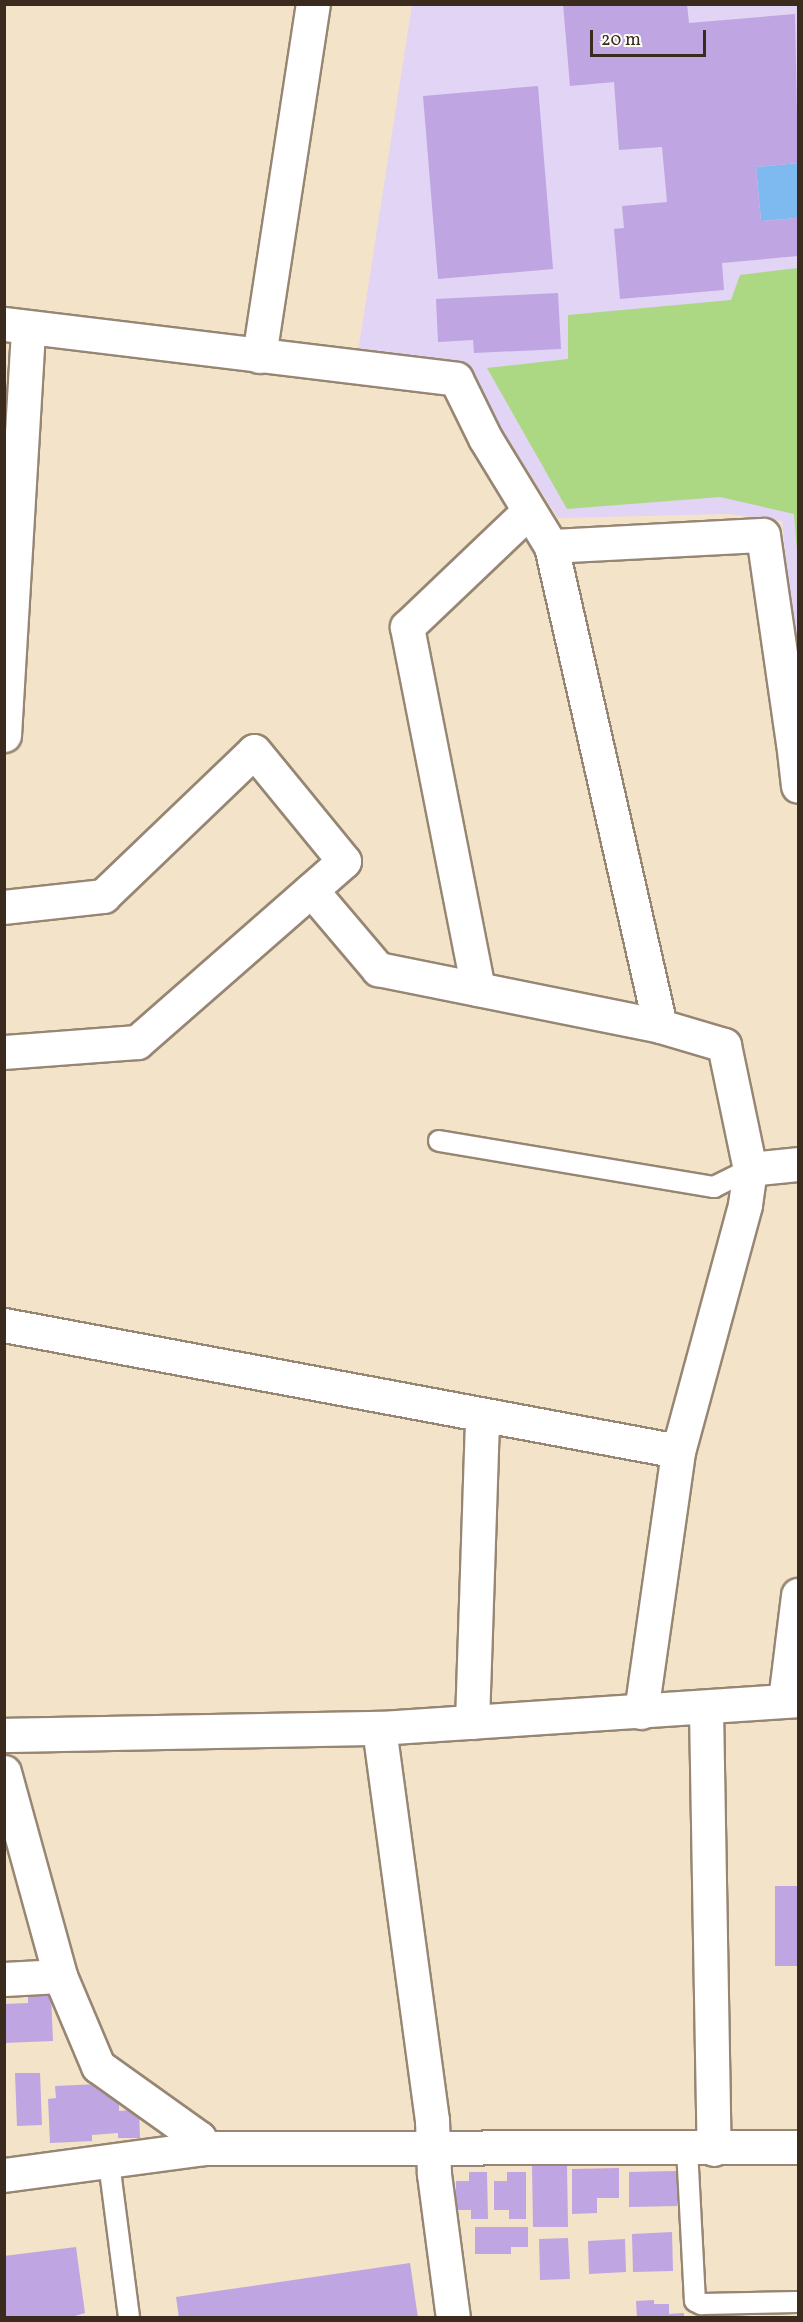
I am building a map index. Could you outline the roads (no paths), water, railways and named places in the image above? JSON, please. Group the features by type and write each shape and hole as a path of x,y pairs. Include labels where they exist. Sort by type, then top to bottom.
{"street":[{"path":"259,356 313,4"},
{"path":"4,735 16,326 456,379 484,438 551,546 660,1026"},
{"path":"478,989 407,627 529,512"},
{"path":"551,546 763,535 796,742 798,786"},
{"path":"4,907 103,896 254,752 344,861 137,1042 4,1052"},
{"path":"311,890 378,969 660,1026 724,1046 750,1169 745,1205 678,1451 641,1712"},
{"path":"750,1169 798,1164"},
{"path":"4,1325 482,1417 678,1451"},
{"path":"472,1722 482,1417"},
{"path":"4,1735 379,1728 706,1709 791,1700 798,1595"},
{"path":"701,2149 706,1709"},
{"path":"379,1728 432,2120 433,2148 453,2318"},
{"path":"4,1772 60,1976 98,2066 199,2138 203,2148"},
{"path":"4,1979 60,1976"},
{"path":"4,2175 109,2163 203,2148 701,2149 798,2147"}],"lane":[{"path":"440,1141 714,1187 750,1169"},
{"path":"701,2149 695,2301 701,2304 798,2302"},
{"path":"109,2163 129,2318"}],"water":[{"path":"798,163 798,218 761,221 756,167"}]}
